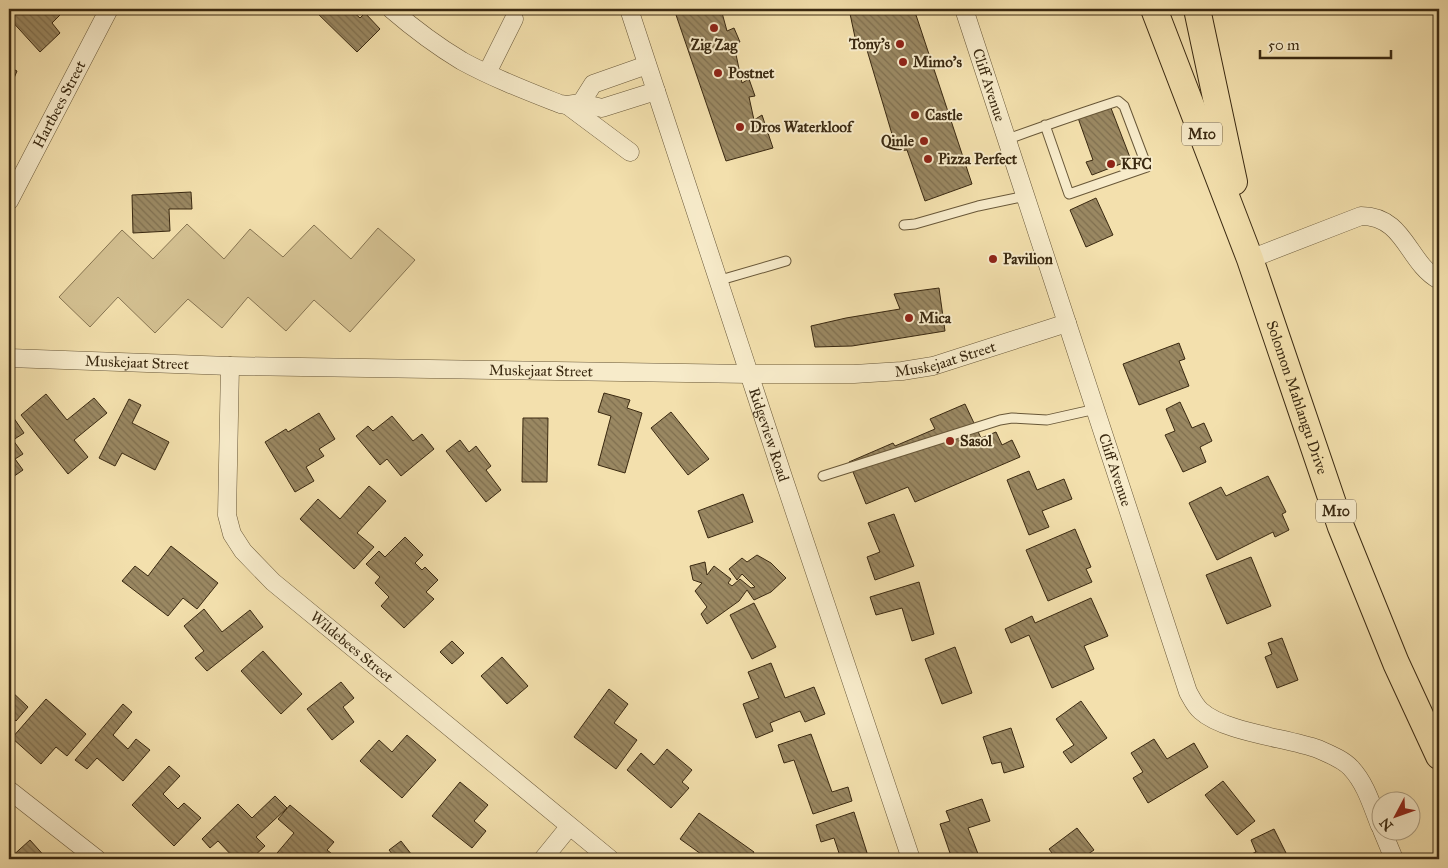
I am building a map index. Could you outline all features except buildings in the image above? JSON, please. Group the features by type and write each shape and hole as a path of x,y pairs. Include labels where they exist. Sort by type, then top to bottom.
{"main road":[{"name":"Solomon Mahlangu Drive","path":"1154,9 1250,259 1341,527 1396,663 1439,756"},
{"name":"Solomon Mahlangu Drive","path":"1197,9 1250,259"}],"street":[{"name":"Hartbees Street","path":"9,201 109,9"},
{"path":"391,9 437,45 462,60 487,74 560,104 602,108 656,91"},
{"name":"Ridgeview Road","path":"629,9 717,281 750,374 911,859"},
{"name":"Cliff Avenue","path":"964,9 1188,692 1193,702 1202,712 1231,727 1307,746 1340,759 1350,766 1370,801"},
{"path":"487,74 514,19"},
{"path":"574,104 593,84 647,65"},
{"path":"574,104 630,152"},
{"path":"1250,259 1361,216 1370,216 1386,222 1394,228 1426,270 1439,280"},
{"name":"Muskejaat Street","path":"9,358 230,366 854,374 902,371 933,366 1067,323"},
{"name":"Wildebees Street","path":"230,366 227,515 232,534 243,551 273,582 610,859"},
{"path":"9,790 97,859"},
{"path":"543,859 569,827"},
{"path":"1386,840 1394,859"}],"lane":[{"path":"1008,139 1045,125 1118,101 1124,106 1147,167 1069,194 1045,125"},
{"path":"904,224 915,224 978,206 1026,196"},
{"path":"717,281 786,261"},
{"path":"823,476 1000,420 1012,418 1047,420 1096,410"}],"shaded area":[{"path":"187,224 224,259 250,229 283,257 314,225 351,259 378,228 415,260 350,332 314,300 286,331 248,297 222,328 188,299 155,333 118,297 90,327 59,297 122,230 153,259"}],"place":[{"name":"Zig Zag","path":"714,28"},
{"name":"Tony's","path":"900,44"},
{"name":"Mimo's","path":"903,62"},
{"name":"Postnet","path":"718,73"},
{"name":"Castle","path":"915,115"},
{"name":"Dros Waterkloof","path":"740,127"},
{"name":"Qinle","path":"924,141"},
{"name":"Pizza Perfect","path":"928,159"},
{"name":"KFC","path":"1111,164"},
{"name":"Pavilion","path":"993,259"},
{"name":"Mica","path":"909,318"},
{"name":"Sasol","path":"950,441"}]}
